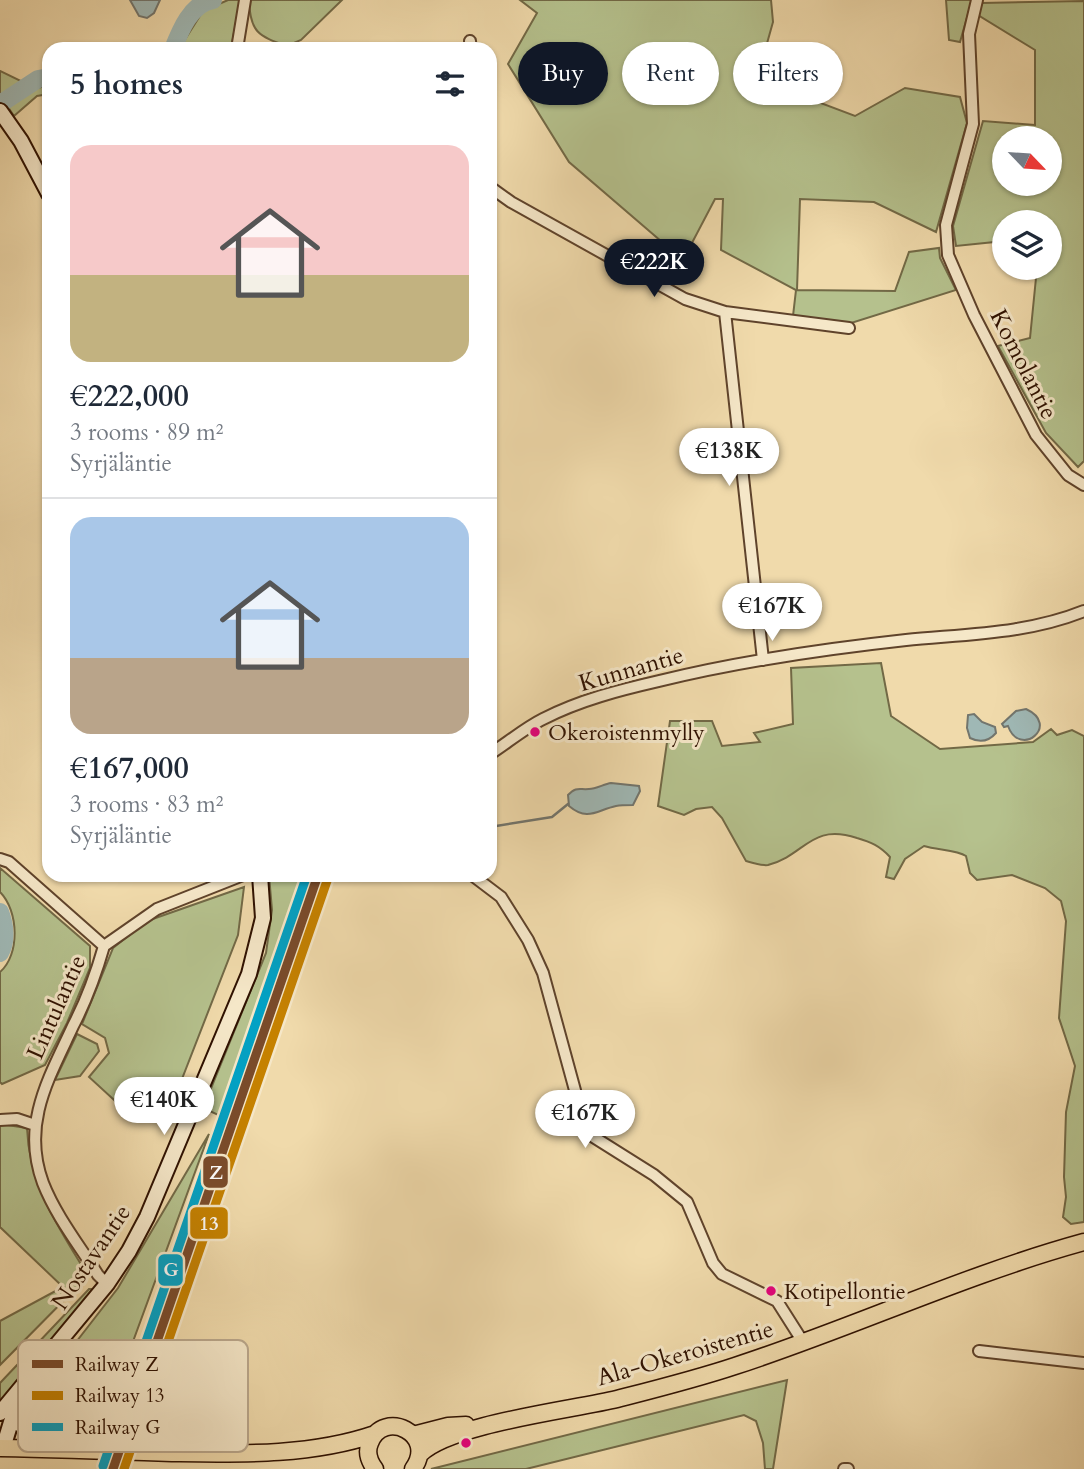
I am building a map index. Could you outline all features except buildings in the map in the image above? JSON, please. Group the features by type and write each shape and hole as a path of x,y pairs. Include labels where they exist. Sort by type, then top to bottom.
{"main road":[{"name":"Ala-Okeroistentie","path":"416,1462 428,1448 456,1435 493,1424 615,1399 734,1367 994,1269 1084,1242"},
{"name":"Ala-Okeroistentie","path":"413,1435 448,1426 493,1424"},
{"path":"143,1452 206,1454 307,1450 358,1440 390,1426 399,1426 417,1441 416,1462"},
{"path":"307,1450 373,1465 369,1444 375,1434"}],"street":[{"path":"238,42 245,0"},
{"name":"Komolantie","path":"977,0 969,34 973,124 946,225 948,255 974,315 1037,435 1068,475 1084,485"},
{"path":"2,114 22,141 42,180"},
{"path":"497,192 685,299 725,312 849,328"},
{"path":"725,312 763,660"},
{"name":"Kunnantie","path":"497,749 542,719 606,693 704,670 763,660 906,640 997,634 1067,618 1084,611"},
{"name":"Lintulantie","path":"0,859 9,862 104,947 74,1025 48,1075 35,1125 35,1152 51,1201 98,1275 107,1284"},
{"path":"104,947 157,909 225,882"},
{"name":"Nostavantie","path":"61,1340 107,1284 147,1217 249,974 263,918 260,882"},
{"path":"481,882 501,897 528,940 542,973 582,1116 592,1136 654,1175 687,1202 713,1263 722,1274 777,1301 803,1342"},
{"path":"0,1120 17,1119 35,1125"},
{"path":"979,1351 1084,1363"},
{"name":"Nostavantie","path":"0,1413 18,1392"},
{"name":"Nostavantie","path":"2,1448 18,1402"},
{"path":"16,1406 18,1416"}],"green space":[{"path":"228,0 240,0 232,42 183,42 203,11"},
{"path":"249,0 342,0 296,42 277,42 262,35 254,26"},
{"path":"520,0 771,0 773,22 767,42 733,42 733,105 826,105 855,116 905,88 960,97 967,123 936,232 874,202 800,199 797,290 895,291 909,252 939,248 940,258 956,290 848,324 793,316 796,290 721,250 723,199 715,199 683,260 569,162 534,105 608,105 608,42 521,42 537,13"},
{"path":"946,0 972,0 960,42 949,40"},
{"path":"1084,1 1084,461 1078,467 1046,433 998,346 1030,338 1036,280 1062,280 1062,210 992,210 992,242 956,246 953,226 983,121 1035,125 1035,50 978,15 982,3"},
{"path":"518,46 518,80 508,64"},
{"path":"0,71 35,88 42,87 42,95 37,96 14,116 0,95"},
{"path":"881,663 891,716 940,749 1033,742 1051,729 1057,735 1072,730 1084,736 1084,1222 1071,1224 1063,1217 1066,1197 1066,1112 1075,1066 1059,1018 1066,921 1061,901 1045,888 1012,875 977,880 970,873 966,856 924,846 905,859 894,879 886,877 890,857 886,853 871,843 841,834 818,837 781,860 768,865 757,864 746,861 722,818 712,807 696,809 684,815 658,806 670,721 712,721 722,746 760,742 754,733 793,724 791,668"},
{"path":"0,868 90,946 90,968 67,1023 45,1065 2,1084 0,972 11,955 15,933 11,910 0,892"},
{"path":"270,882 310,882 227,1119 203,1108 266,953 272,910"},
{"path":"244,887 238,935 166,1120 148,1096 125,1110 89,1077 109,1053 105,1038 82,1024 113,948 147,921"},
{"path":"77,1034 97,1044 99,1051 80,1076 55,1080"},
{"path":"0,1124 27,1128 33,1169 47,1206 88,1276 25,1340 18,1340 18,1347 0,1365 0,1321 63,1287 0,1227"},
{"path":"209,1134 134,1340 78,1340 118,1288"},
{"path":"89,1289 92,1289 51,1340 41,1340"},
{"path":"18,1364 18,1383 0,1406 0,1383"},
{"path":"787,1380 773,1469 765,1469 763,1443 756,1421 744,1415 526,1469 431,1469"}],"water":[{"path":"130,0 160,0 154,13 147,18 139,16"},
{"path":"1026,709 1036,716 1040,723 1039,730 1035,736 1021,740 1008,726 1004,727 1002,724 1016,711"},
{"path":"974,714 982,722 995,727 996,733 984,740 970,738 967,728 968,715"},
{"path":"611,783 639,786 640,791 633,805 616,806 587,814 569,806 568,795 574,790 592,789"}],"waterway":[{"path":"176,42 183,26 198,6 213,0"},
{"path":"0,104 42,78"},
{"path":"497,826 552,817 568,804"},
{"path":"0,912 4,933 0,953"}],"rail line":[{"name":"G","path":"146,1340 305,882"},
{"name":"Z","path":"158,1340 316,882"},
{"name":"13","path":"169,1340 327,882"},
{"name":"G","path":"103,1466 108,1452"},
{"name":"Z","path":"113,1469 119,1452"},
{"name":"13","path":"124,1469 130,1452"}],"place":[{"name":"Okeroistenmylly","path":"535,732"},
{"name":"Kotipellontie","path":"771,1291"}]}
